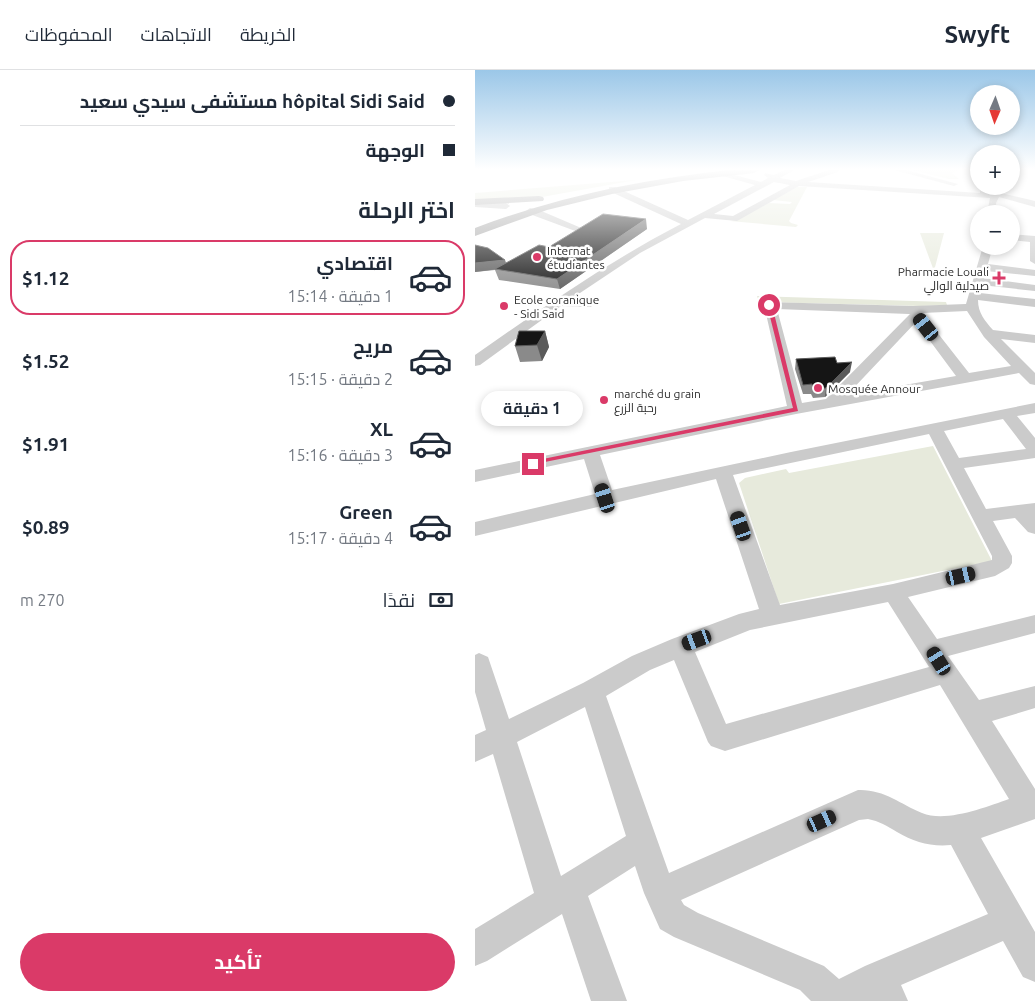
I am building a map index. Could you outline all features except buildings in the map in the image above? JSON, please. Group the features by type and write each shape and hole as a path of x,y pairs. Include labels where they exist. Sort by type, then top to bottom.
{"main road":[{"path":"475,232 505,213"},
{"path":"475,225 489,215 501,218 507,213"}],"street":[{"path":"484,213 489,215"},
{"path":"540,213 581,230"},
{"path":"667,213 687,223"},
{"path":"475,362 558,302 637,251 705,213"},
{"path":"702,215 732,219 743,213"},
{"path":"1020,238 1035,239 1035,250 1031,260"},
{"path":"1035,273 988,256 978,281 973,301 975,315 989,334 1035,381"},
{"path":"978,281 1035,288"},
{"path":"796,409 769,305 914,312 973,301 1035,303"},
{"path":"558,302 587,304"},
{"path":"914,312 965,378"},
{"path":"831,403 914,312"},
{"path":"989,334 1035,339"},
{"path":"475,476 796,409 1022,368"},
{"path":"475,530 605,498 723,472 1035,408"},
{"path":"1006,413 1035,449"},
{"path":"488,743 592,691 641,663 747,621 893,592 995,568 1002,563 1002,556 934,428"},
{"path":"590,451 605,498"},
{"path":"953,464 1035,453"},
{"path":"723,472 772,616"},
{"path":"981,516 1027,510 1035,527"},
{"path":"660,894 858,804 877,804 927,830 942,831 959,830 1032,805 893,592"},
{"path":"931,650 1035,624"},
{"path":"680,646 717,733 720,737 725,738 946,673"},
{"path":"479,664 488,743 609,1001"},
{"path":"592,691 660,894 672,916 685,925 811,978 836,1001 884,989 1010,920"},
{"path":"973,714 1035,697"},
{"path":"959,830 1035,965"},
{"path":"475,949 643,843"}],"shaded area":[{"path":"748,213 793,213 789,221 798,225 796,227 730,221"},
{"path":"920,233 944,233 934,271"},
{"path":"757,296 946,302 947,305 759,302"},
{"path":"933,446 992,561 779,604 739,483 745,478 786,469 789,473"}],"place":[{"name":"Internat étudiantes","path":"537,257"},
{"name":"Pharmacie Louali صيدلية الوالي","path":"999,278"},
{"name":"Ecole coranique - Sidi Said","path":"504,306"},
{"name":"Mosquée Annour","path":"818,388"},
{"name":"marché du grain رحبة الزرع","path":"604,400"}],"route":[{"path":"533,464 796,409 769,305"}]}
